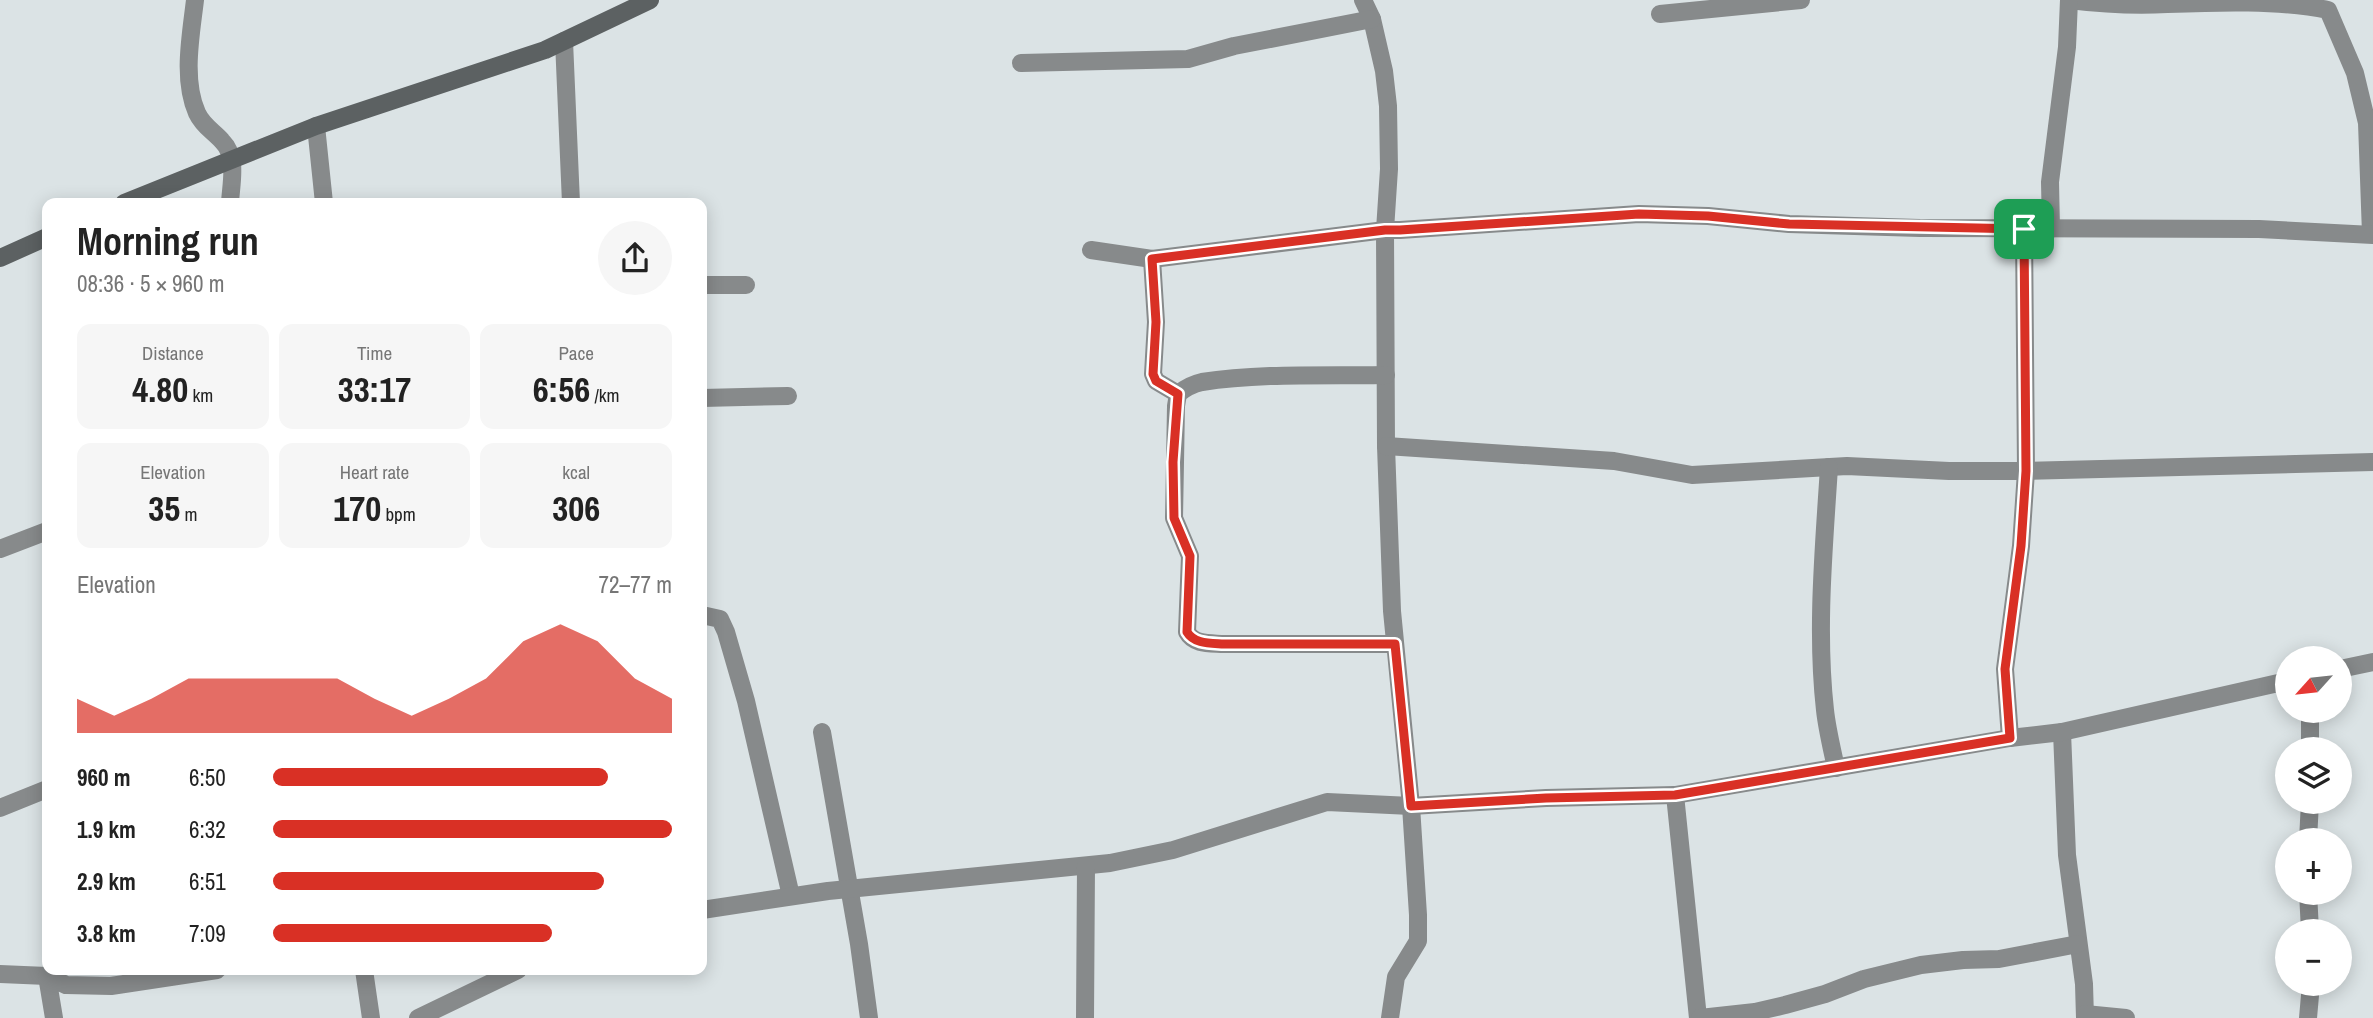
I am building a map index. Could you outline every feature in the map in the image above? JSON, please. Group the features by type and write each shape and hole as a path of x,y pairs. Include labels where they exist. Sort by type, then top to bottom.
{"street":[{"path":"195,0 191,36 191,95 207,129 224,142 232,159 230,198"},
{"path":"136,198 316,126 545,50 650,0"},
{"path":"1363,0 1372,19 1384,71 1388,106 1385,230 1386,446 1392,611 1417,887 1418,942 1396,978 1390,1018"},
{"path":"1660,14 1801,0"},
{"path":"1091,250 1152,259 1385,230 1639,214 1708,216 1789,224 2024,229 2051,229 2259,229 2372,235 2367,123 2355,72 2328,10 2306,2 2217,1 2116,5 2069,0 2067,47 2050,182 2051,229"},
{"path":"1021,63 1188,59 1234,46 1372,19"},
{"path":"564,41 571,198"},
{"path":"316,126 323,198"},
{"path":"2010,738 2005,669 2021,546 2026,471 2024,229"},
{"path":"0,258 42,239"},
{"path":"1152,259 1156,322 1153,374 1156,381 1178,394"},
{"path":"707,285 746,285"},
{"path":"1178,394 1200,382 1386,375"},
{"path":"1178,394 1173,462 1174,518 1190,556 1187,632 1190,638 1224,644 1395,644"},
{"path":"707,398 788,396"},
{"path":"1386,446 1614,461 1692,475 1829,467 2026,471 2373,462"},
{"path":"1829,467 1823,582 1823,678 1825,711 1836,768"},
{"path":"0,549 42,533"},
{"path":"707,616 720,619 726,632 749,713 792,896"},
{"path":"2352,666 2373,662"},
{"path":"707,909 848,889 1110,863 1173,850 1327,802 1411,806 1546,798 1675,795 2010,738 2062,732 2275,684"},
{"path":"822,732 859,944 869,1018"},
{"path":"2062,732 2067,855 2084,984 2085,1016 2126,1018"},
{"path":"0,808 42,791"},
{"path":"1675,795 1699,1018 1755,1012 1825,994 1864,979 1922,965 1999,959 2078,944"},
{"path":"1085,1018 1086,866"},
{"path":"0,974 47,976 66,985 111,986 184,975"},
{"path":"365,975 371,1018"},
{"path":"418,1018 508,975"},
{"path":"47,976 54,1018"},
{"path":"2308,1018 2310,996"}],"route":[{"path":"1639,214 1708,216 1789,224 2024,229 2026,471 2021,546 2005,669 2010,738 1675,795 1546,798 1411,806 1395,644 1224,644 1201,642 1190,638 1187,632 1190,556 1174,518 1173,462 1175,406 1178,394 1164,388 1153,374 1156,300 1152,259 1385,230 1639,214"}]}
